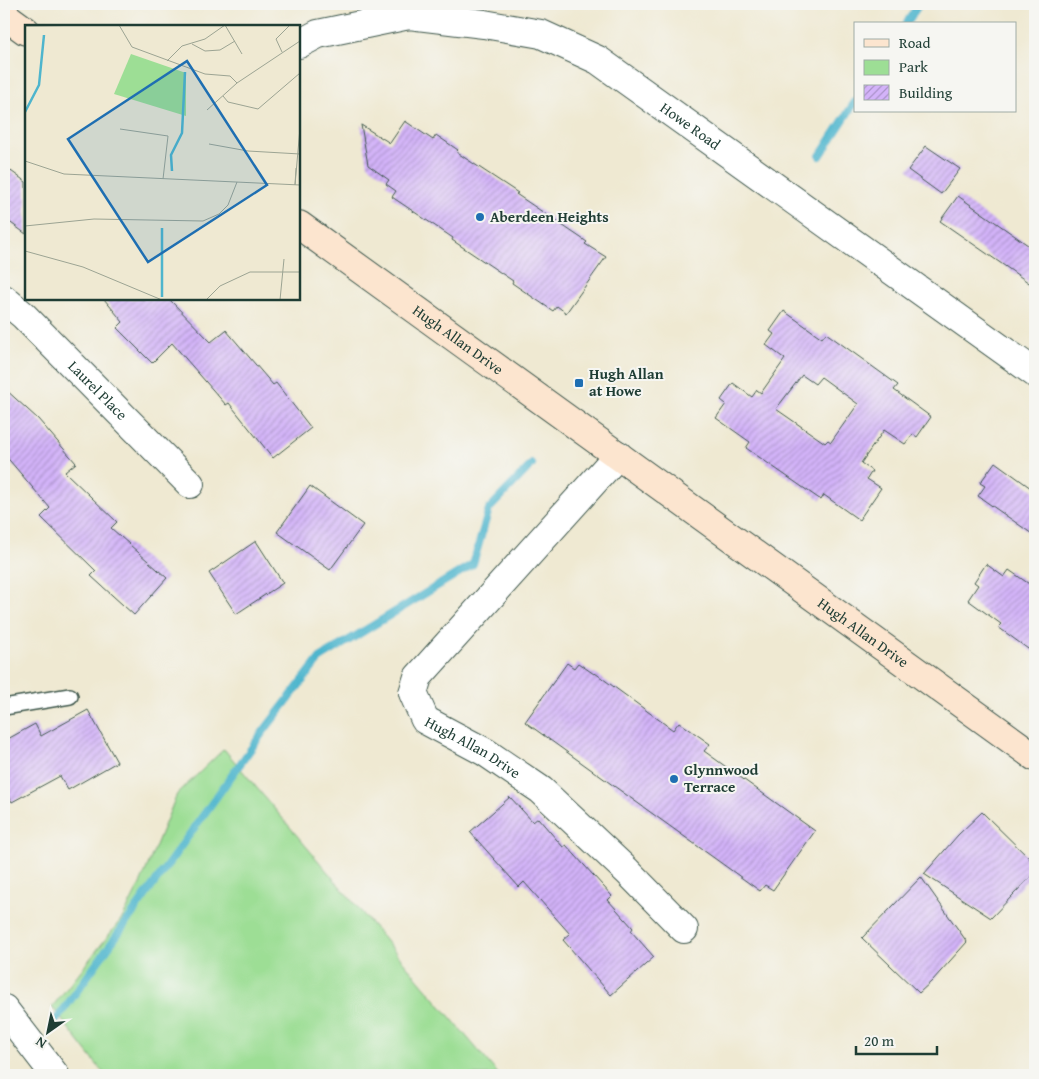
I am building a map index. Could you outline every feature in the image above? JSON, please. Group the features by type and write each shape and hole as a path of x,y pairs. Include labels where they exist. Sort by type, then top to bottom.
{"main road":[{"path":"4,15 25,30"},
{"name":"Hugh Allan Drive","path":"300,226 1035,757"}],"street":[{"name":"Howe Road","path":"300,43 318,34 409,15 484,24 542,34 598,60 1035,374"},
{"name":"Laurel Place","path":"4,299 190,484"},
{"name":"Hugh Allan Drive","path":"618,455 418,677 413,693 425,720 485,752 541,790 684,929"},
{"path":"4,1009 55,1075"}],"lane":[{"path":"4,707 70,696"}],"green space":[{"path":"224,749 499,1075 105,1075 52,1007 123,917 141,882 177,794"}],"building":[{"name":"Aberdeen Heights","path":"405,121 433,140 436,135 458,150 456,152 518,193 516,194 606,257 566,313 557,306 553,311 512,283 513,281 452,240 453,238 392,197 396,191 386,184 389,180 368,165 361,125 390,143"},
{"path":"926,146 960,169 941,194 908,170"},
{"path":"4,166 25,181 25,233 4,218"},
{"path":"958,196 1035,250 1035,287 940,221"},
{"path":"105,300 170,300 211,342 226,330 273,385 276,383 311,428 273,458 229,403 226,405 172,343 152,363 117,328 123,322"},
{"path":"784,311 822,338 826,333 898,385 894,390 931,417 917,437 913,434 905,444 884,430 861,463 872,471 867,479 881,488 859,520 824,495 821,500 746,448 750,442 716,418 726,404 721,400 733,383 752,397 757,390 761,393 785,359 766,345 774,334 770,331","holes":["802,375 815,384 821,377 858,404 831,442 828,440 825,443 776,409"]},
{"path":"4,388 38,419 76,463 65,472 117,522 111,528 167,578 134,615 91,576 96,571 41,517 50,508 4,454"},
{"path":"995,462 1035,491 1035,536 978,496 985,486 980,483"},
{"path":"310,486 363,525 330,570 277,532"},
{"path":"256,541 283,583 236,614 209,573"},
{"path":"986,564 1004,577 1009,570 1035,588 1035,654 998,627 1001,624 968,600 978,585 974,582"},
{"name":"Glynnwood Terrace","path":"567,663 574,668 578,663 595,673 673,730 679,722 710,744 704,751 815,831 773,890 765,885 760,891 525,722"},
{"path":"88,710 117,762 68,790 60,776 12,802 4,788 4,741 35,724 41,736"},
{"path":"510,797 533,822 538,818 563,847 566,845 612,896 608,900 633,928 631,931 654,957 611,995 563,940 570,934 524,882 519,887 470,832"},
{"path":"982,812 1035,864 1035,872 991,918 924,874 958,835"},
{"path":"921,877 967,942 919,993 862,938"}],"waterway":[{"path":"907,22 919,4"},
{"path":"820,156 854,104"},
{"path":"54,1023 263,732 320,658 473,564 489,509 532,464"}],"place":[{"name":"Aberdeen Heights","path":"480,217"},
{"name":"Hugh Allan at Howe","path":"579,383"},
{"name":"Glynnwood Terrace","path":"674,779"}]}
